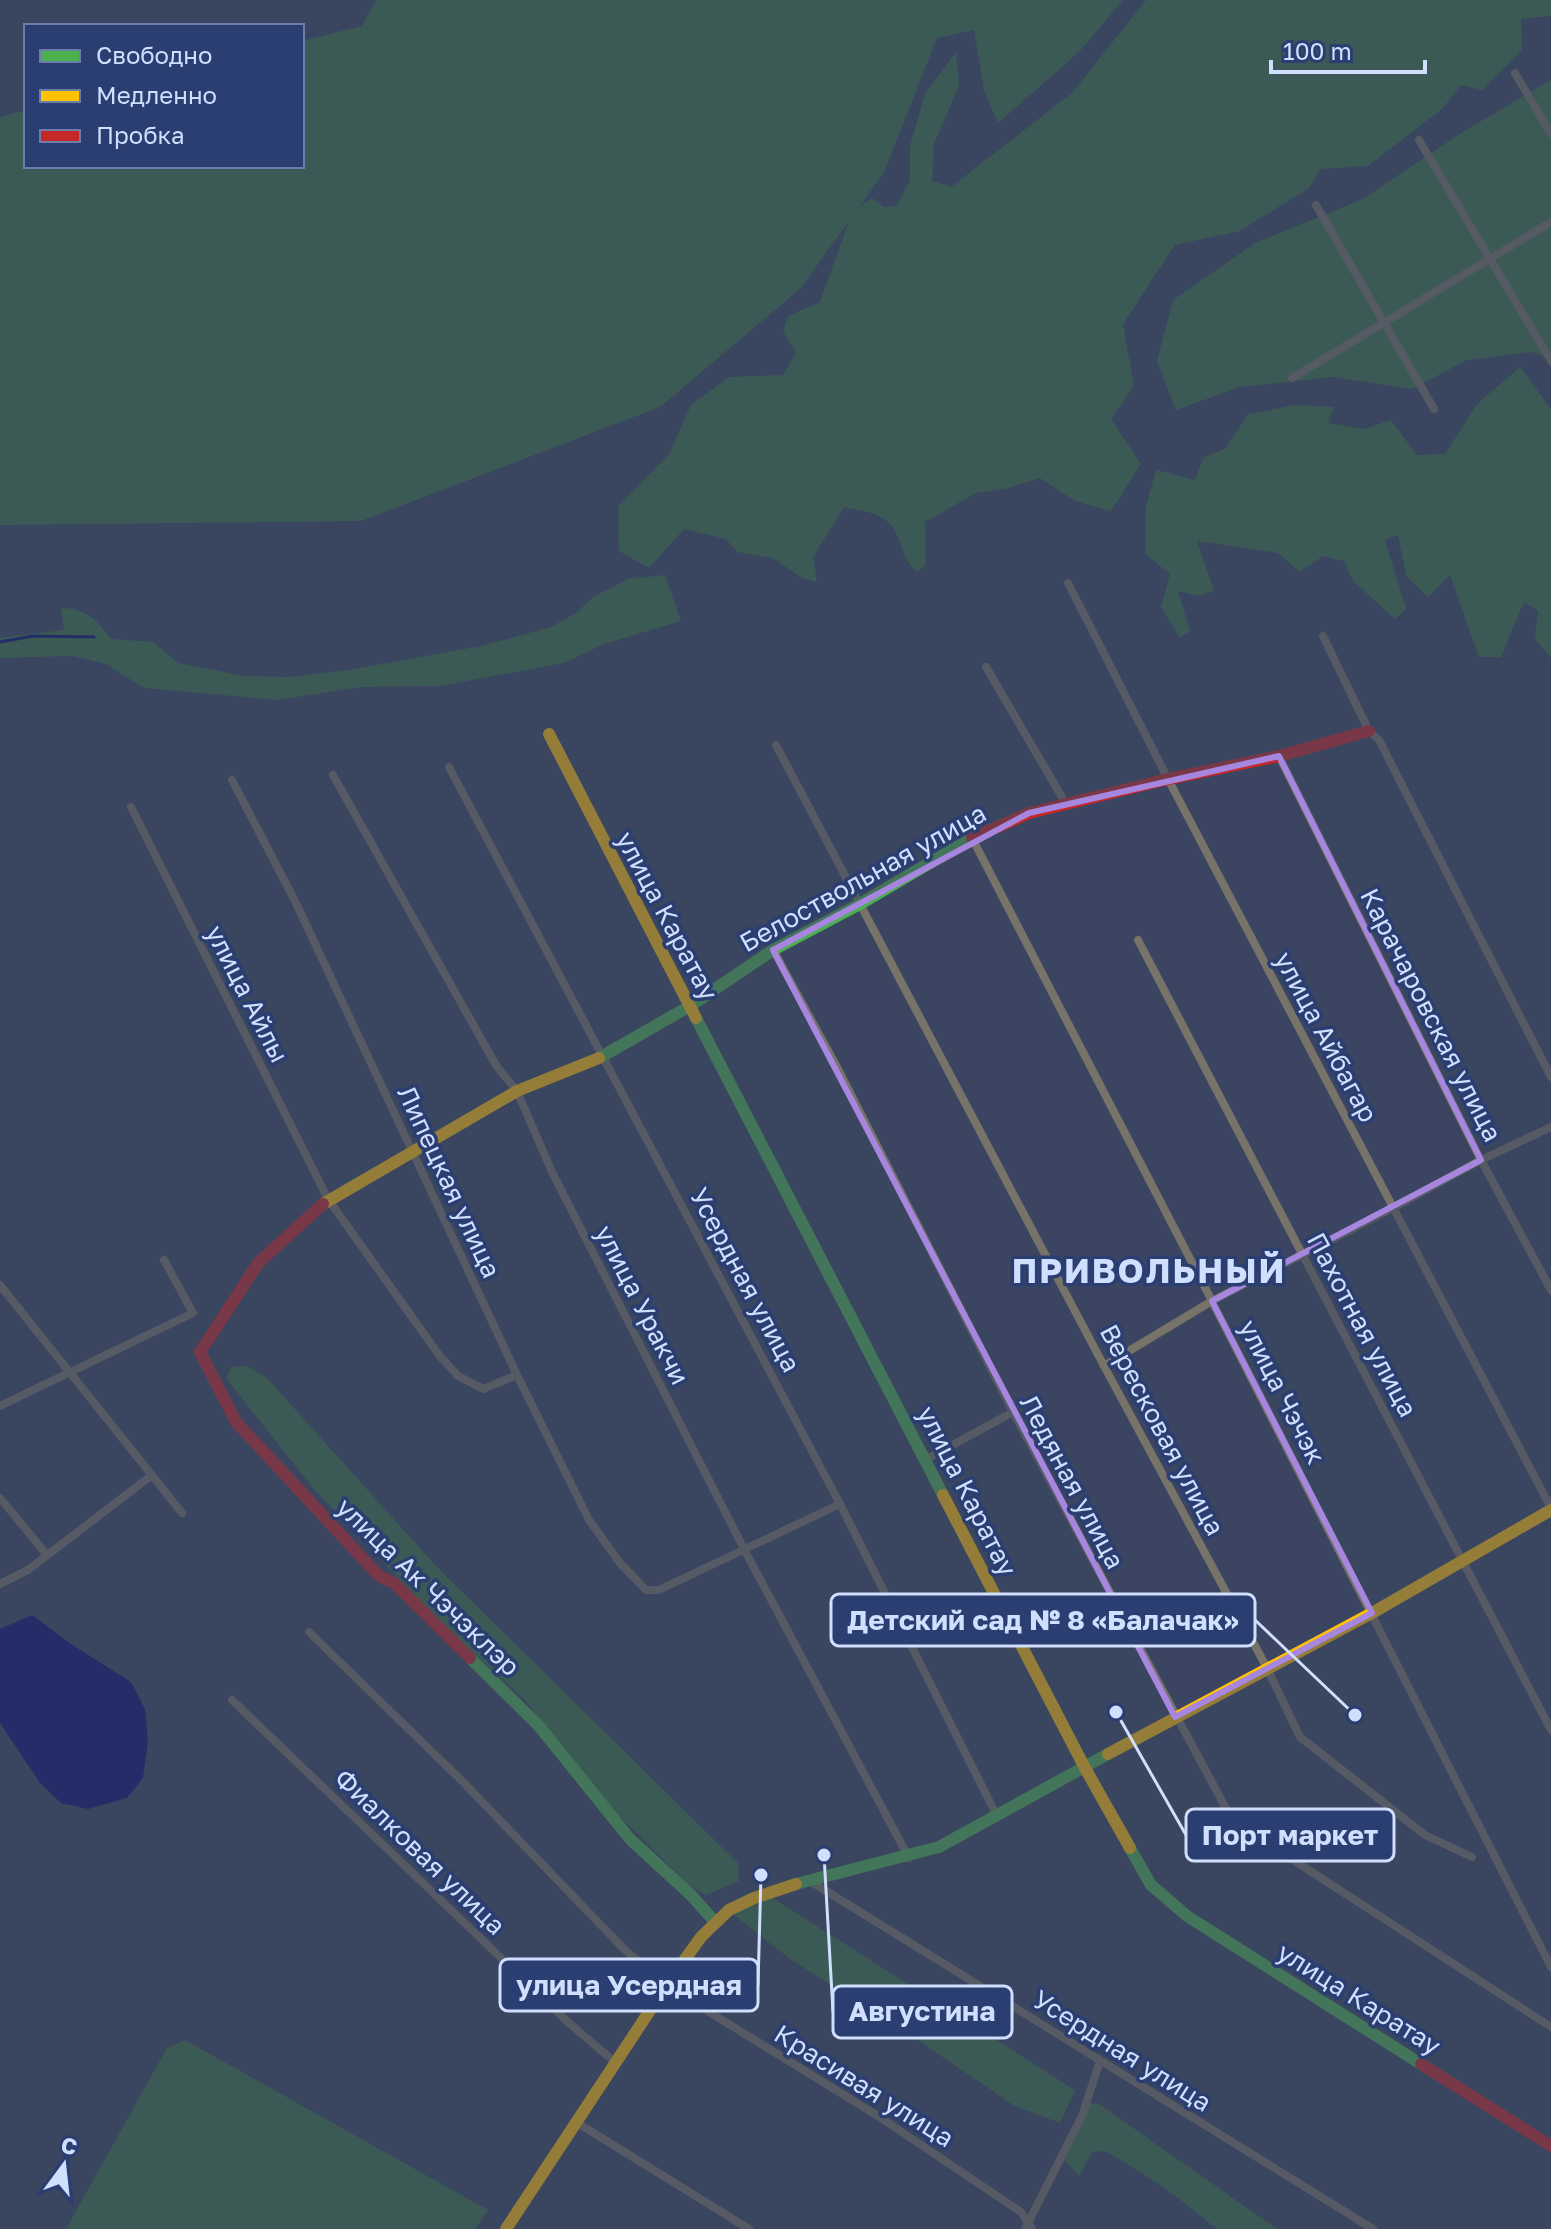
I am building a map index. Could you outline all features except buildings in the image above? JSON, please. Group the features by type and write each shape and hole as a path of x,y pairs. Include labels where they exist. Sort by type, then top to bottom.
{"street":[{"path":"1515,73 1551,134"},
{"path":"1419,140 1551,361"},
{"path":"1316,205 1434,409"},
{"path":"1292,378 1551,222"},
{"name":"улица Айбагар","path":"1068,583 1551,1509"},
{"path":"1323,636 1369,731 1379,740 1551,1077"},
{"path":"986,667 1066,804"},
{"name":"Белоствольная улица","path":"259,1262 328,1199 517,1091 604,1056 690,1006 773,950 860,904 972,838 1029,813 1279,756 1369,731"},
{"name":"улица Каратау","path":"549,734 1085,1768 1151,1885 1187,1916 1551,2146"},
{"name":"Вересковая улица","path":"776,745 1267,1668 1300,1737 1425,1835 1472,1857"},
{"name":"Карачаровская улица","path":"1279,756 1481,1160 1551,1290"},
{"name":"Усердная улица","path":"449,767 840,1504 997,1816"},
{"name":"улица Уракчи","path":"333,775 497,1067 517,1091 559,1186 745,1551 909,1858"},
{"name":"Липецкая улица","path":"232,780 296,903 517,1375 589,1520 620,1563 646,1590 659,1590 745,1551"},
{"name":"улица Айлы","path":"131,807 328,1199 415,1324 458,1376 483,1389 517,1375"},
{"name":"улица Чэчэк","path":"972,838 1551,1967"},
{"name":"Пахотная улица","path":"1138,940 1551,1730"},
{"name":"Ледяная улица","path":"773,950 838,1069 1013,1412 1229,1814 1253,1834 1551,2027"},
{"path":"1104,1366 1212,1301 1481,1160 1551,1127"},
{"path":"0,1406 193,1313 164,1260"},
{"name":"улица Ак Чэчэклэр","path":"259,1262 200,1352 236,1422 379,1576 394,1583 539,1726 630,1839 691,1895 715,1922"},
{"path":"0,1285 182,1513"},
{"path":"925,1460 1013,1412"},
{"path":"0,1584 28,1570 152,1475"},
{"path":"0,1498 47,1555"},
{"path":"745,1551 840,1504"},
{"path":"506,2229 667,1986 725,1913 756,1897 909,1858 939,1847 1372,1613 1551,1509"},
{"path":"309,1632 462,1781 623,1948 667,1986"},
{"name":"Фиалковая улица","path":"232,1700 570,2024 616,2063"},
{"name":"Усердная улица","path":"810,1881 1373,2229"},
{"name":"Красивая улица","path":"667,1986 878,2116 1021,2212 1028,2227"},
{"path":"1028,2227 1082,2116 1100,2061"},
{"path":"576,2122 749,2229"}],"highlighted area":[{"path":"1279,756 1481,1160 1212,1301 1372,1613 1175,1717 773,950 1029,813"}],"green space":[{"path":"376,0 1123,0 1079,52 998,123 984,90 974,30 937,38 884,172 860,206 872,198 884,207 896,206 910,181 910,146 925,94 956,52 959,86 934,144 932,181 951,187 1072,93 1146,0 1551,0 1551,16 1521,19 1522,50 1482,90 1461,85 1442,109 1368,166 1320,169 1309,188 1240,231 1175,245 1123,324 1134,386 1111,419 1141,464 1111,511 1075,501 1040,478 1005,489 976,493 925,522 926,564 918,572 908,561 888,522 873,514 844,507 813,557 817,582 802,578 773,558 737,552 726,539 684,529 649,568 619,551 618,506 669,454 691,405 729,377 783,375 796,353 783,331 788,316 820,302 849,221 800,289 660,407 361,521 0,525 0,117 24,111 24,168 304,168 304,40 362,26"},
{"path":"1551,80 1551,357 1531,352 1467,360 1412,389 1332,377 1240,387 1176,410 1157,361 1173,300 1255,243 1363,199 1461,133"},
{"path":"1520,367 1551,409 1551,658 1535,639 1538,611 1524,602 1501,657 1479,657 1450,575 1428,597 1406,576 1398,535 1385,540 1406,609 1395,619 1353,581 1344,561 1323,556 1300,572 1278,553 1197,541 1214,591 1199,596 1178,591 1190,631 1180,638 1161,607 1170,574 1145,554 1146,506 1156,470 1195,480 1203,458 1226,448 1248,414 1295,405 1334,407 1328,423 1364,429 1391,420 1417,455 1445,454 1477,404"},
{"path":"665,575 681,621 604,644 564,663 440,686 361,687 277,700 144,688 106,664 72,656 0,658 0,638 64,630 61,608 90,616 111,639 153,642 178,663 245,676 290,677 343,671 481,646 551,627 576,613 593,597 628,579"},
{"path":"247,1366 267,1378 437,1567 738,1863 739,1881 706,1895 689,1885 598,1795 526,1701 441,1623 312,1487 226,1378 232,1367"},
{"path":"771,1897 1075,2090 1060,2123 1013,2105 790,1959 734,1915 746,1906"},
{"path":"185,2040 488,2210 475,2229 66,2229 167,2048"},
{"path":"1084,2102 1099,2104 1277,2229 1217,2229 1165,2188 1106,2151 1092,2152 1079,2176 1065,2161"}],"shaded area":[{"path":"32,1615 131,1682 145,1709 148,1741 143,1778 127,1798 88,1809 61,1803 40,1783 0,1723 0,1629"}],"waterway":[{"path":"0,642 33,636 94,637"}],"traffic: fast":[{"path":"599,1058 690,1006 773,950 860,904 972,838"},
{"path":"696,1018 943,1495"},
{"path":"470,1658 539,1726 630,1839 691,1895 715,1922"},
{"path":"796,1884 939,1847 1108,1754"},
{"path":"1130,1848 1151,1885 1187,1916 1421,2064"}],"traffic: slow":[{"path":"549,734 696,1018"},
{"path":"323,1204 517,1091 599,1058"},
{"path":"943,1495 1130,1848"},
{"path":"1108,1754 1372,1613 1551,1510"},
{"path":"506,2229 701,1937 729,1910 796,1884"}],"traffic: jam":[{"path":"972,838 1029,813 1279,756 1369,731"},
{"path":"323,1204 259,1262 200,1352 236,1422 379,1576 394,1583 470,1658"},
{"path":"1421,2064 1551,2146"}],"place":[{"name":"Порт маркет","path":"1116,1712"},
{"name":"Детский сад № 8 «Балачак»","path":"1355,1715"},
{"name":"Августина","path":"824,1855"},
{"name":"улица Усердная","path":"761,1875"}],"district":[{"name":"ПРИВОЛЬНЫЙ","path":"1149,1271"}]}
